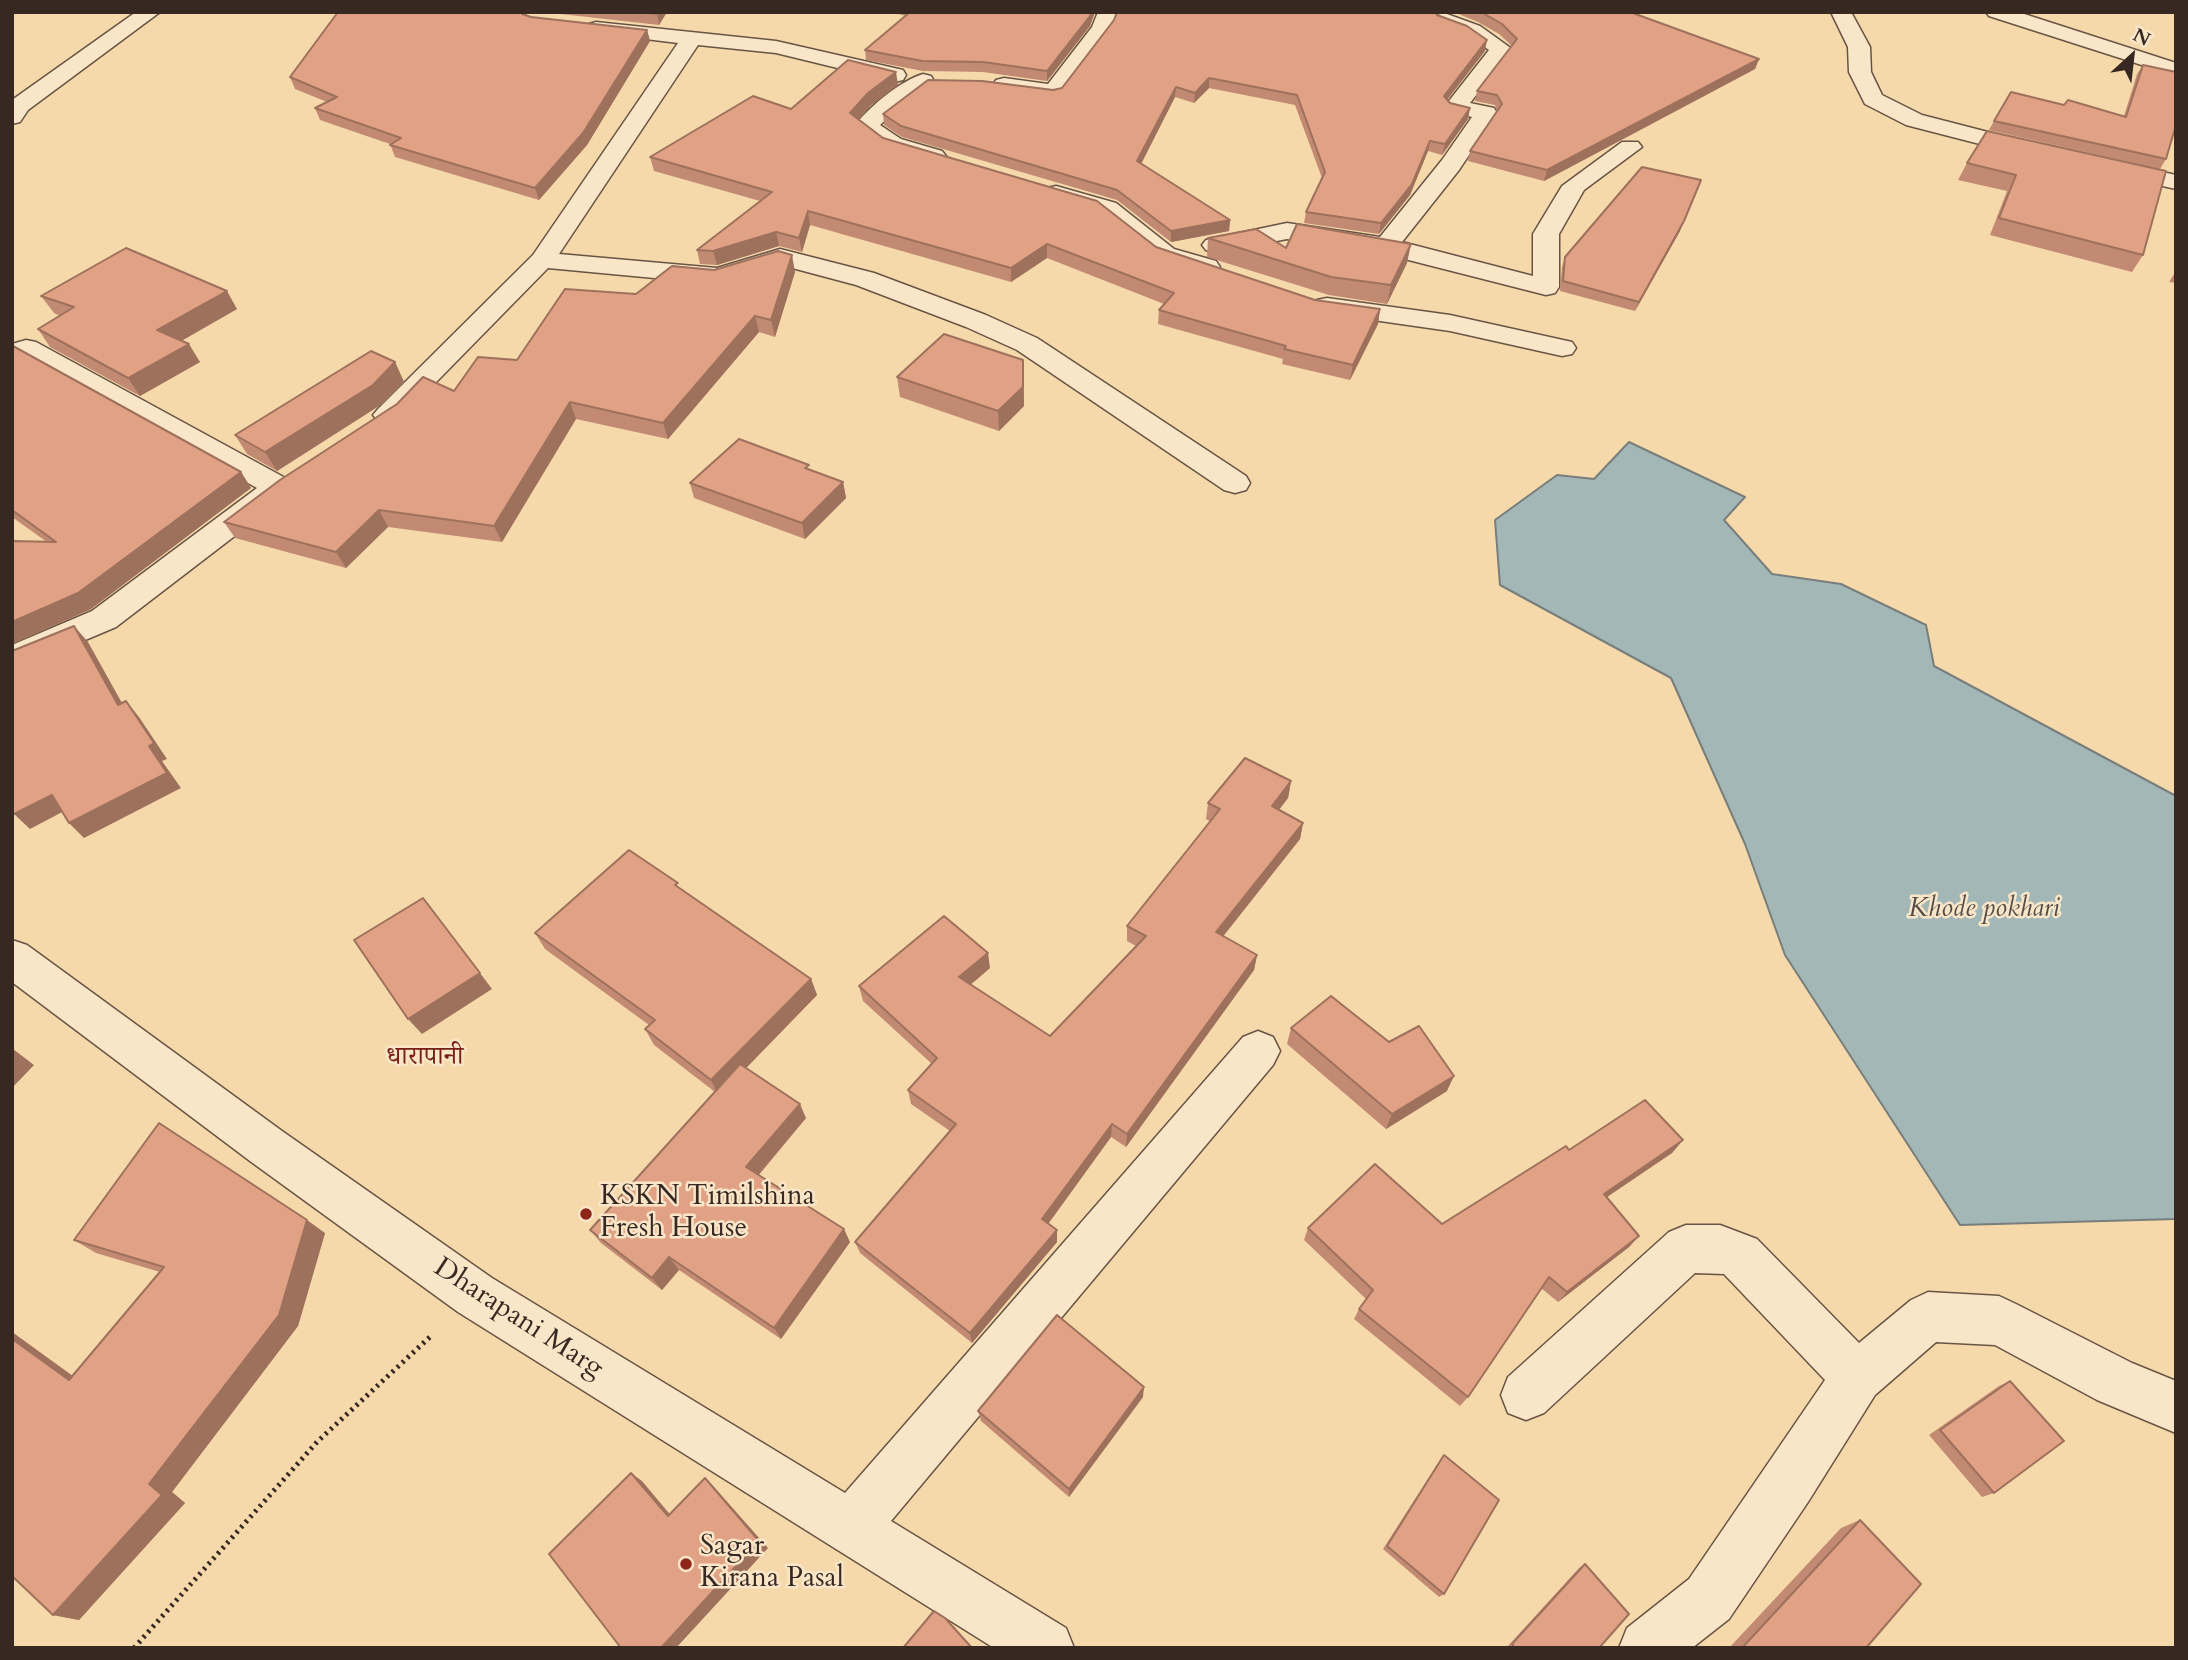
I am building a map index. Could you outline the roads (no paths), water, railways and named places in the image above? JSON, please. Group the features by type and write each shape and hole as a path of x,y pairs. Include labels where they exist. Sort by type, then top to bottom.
{"street":[{"path":"12,117 19,106 150,12"},
{"path":"983,82 1054,91 1102,28 1108,12"},
{"path":"1841,12 1859,47 1860,72 1873,99 1914,120 2056,156"},
{"path":"1996,12 2176,70"},
{"path":"1386,246 1451,164 1486,113 1456,106 1502,49 1473,30 1444,19"},
{"path":"570,25 776,47 844,65 935,81 887,106 866,126 893,144 953,162"},
{"path":"371,427 394,412 542,260 693,37"},
{"path":"1165,254 1287,232 1386,246 1546,287 1546,234 1573,186 1630,147"},
{"path":"2096,164 2176,182"},
{"path":"1030,185 1107,208 1165,254 1228,273"},
{"path":"542,260 718,276 780,257 865,279 976,321 1027,344 1235,483"},
{"path":"1301,298 1324,306 1450,323 1562,348"},
{"path":"12,354 26,348 289,480 104,619 12,659"},
{"name":"Dharapani Marg","path":"12,958 266,1146 475,1295 1046,1648"},
{"path":"851,1527 1258,1051"},
{"path":"1525,1395 1686,1249 1720,1250 1740,1256 1857,1377"},
{"path":"1647,1648 1709,1599 1789,1483 1857,1377 1928,1317 1998,1321 2115,1382 2176,1408"}],"water":[{"name":"Khode pokhari","path":"1629,442 1745,497 1724,520 1772,574 1841,584 1926,625 1934,666 2176,796 2176,1219 1960,1225 1785,955 1745,844 1671,678 1500,585 1495,520 1557,475 1594,479"}],"place":[{"name":"KSKN Timilshina Fresh House","path":"586,1214"},
{"name":"Sagar Kirana Pasal","path":"686,1564"}],"district":[{"name":"धारापानी","path":"425,1058"}]}
